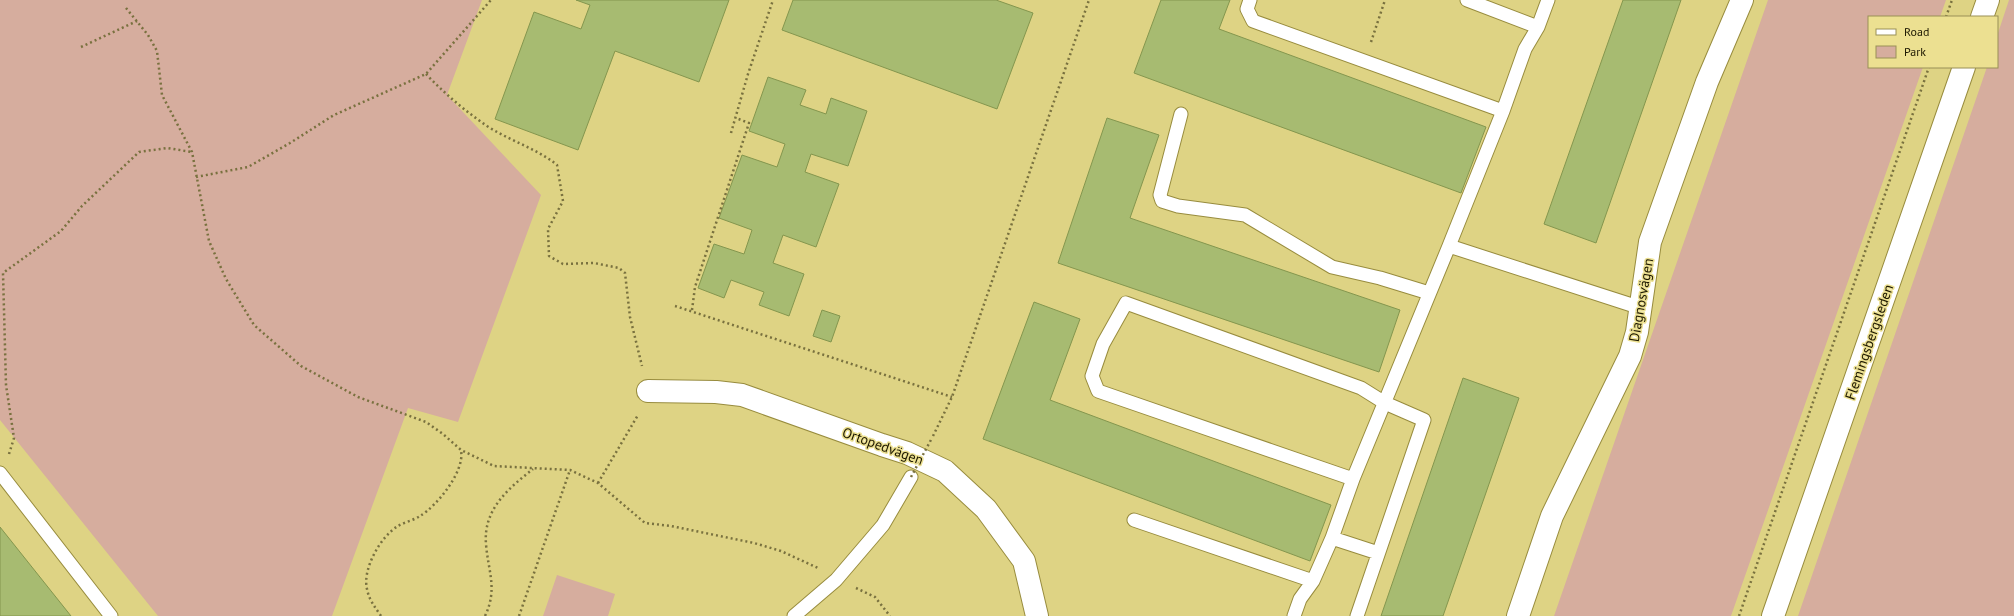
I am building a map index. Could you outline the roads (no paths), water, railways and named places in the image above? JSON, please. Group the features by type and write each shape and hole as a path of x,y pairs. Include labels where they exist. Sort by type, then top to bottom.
{"street":[{"name":"Diagnosvägen","path":"1518,616 1552,516 1630,356 1637,332 1650,242 1707,82 1742,0"},
{"path":"1982,16 1988,0"},
{"name":"Flemingsbergsleden","path":"1773,616 1964,68"},
{"name":"Ortopedvägen","path":"648,391 716,392 742,395 882,446 907,453 945,471 986,509 1024,561 1037,616"}],"lane":[{"path":"1250,0 1247,9 1253,21 1503,111"},
{"path":"1467,0 1538,27"},
{"path":"1294,616 1300,599 1313,581 1332,538 1353,479 1503,111 1525,49 1538,27 1548,0"},
{"path":"1181,114 1160,195 1162,201 1178,206 1244,215 1332,266 1380,278 1429,294"},
{"path":"1449,246 1641,308"},
{"path":"1353,479 1098,391 1092,376 1104,344 1126,303 1361,388 1385,403 1424,420 1357,616"},
{"path":"1,474 111,616"},
{"path":"794,616 836,580 882,526 911,477"},
{"path":"1134,520 1313,581"},
{"path":"1332,538 1378,553"}]}
